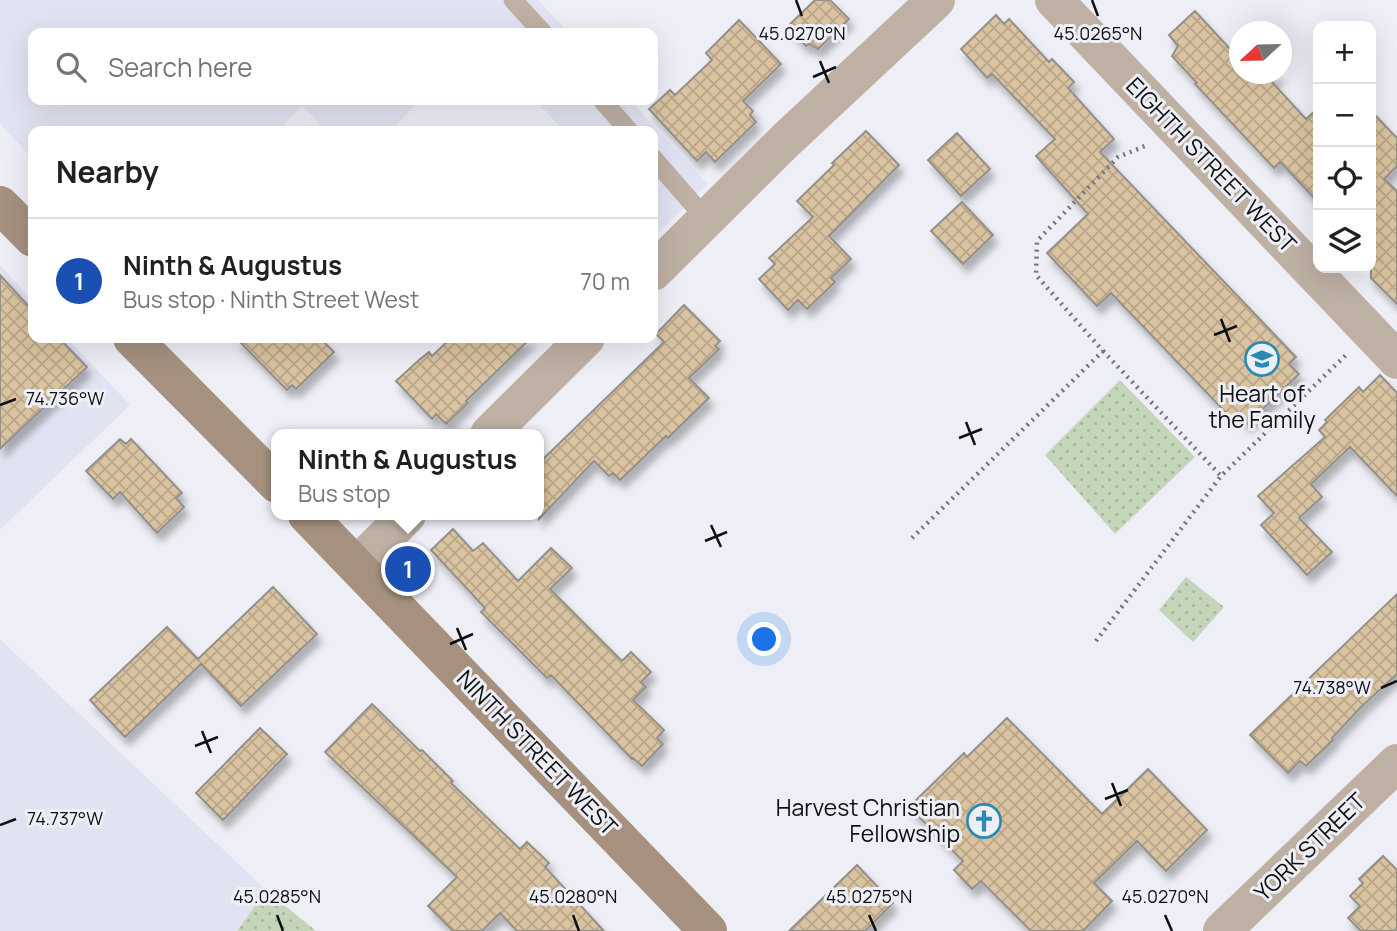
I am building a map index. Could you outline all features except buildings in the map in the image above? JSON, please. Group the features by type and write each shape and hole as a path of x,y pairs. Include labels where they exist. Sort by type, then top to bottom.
{"main road":[{"path":"0,205 28,233"},
{"path":"137,343 271,478"},
{"name":"NINTH STREET WEST","path":"312,520 708,931"}],"street":[{"path":"658,267 786,140 936,0"},
{"name":"EIGHTH STREET WEST","path":"1054,0 1397,360"},
{"path":"493,429 581,343"},
{"path":"357,565 402,520"},
{"name":"YORK STREET","path":"1223,931 1397,762"}],"lane":[{"path":"513,0 539,28"},
{"path":"606,105 625,126"},
{"path":"658,164 706,219"}],"path":[{"path":"1173,125 1162,139 1118,157 1037,241 1036,275 1103,351 1221,476"},
{"path":"1096,641 1221,476 1371,332"},
{"path":"912,538 1103,351"}],"shaded area":[{"path":"0,0 538,0 564,28 28,28 28,105 415,105 396,126 322,126 302,106 283,126 28,126 28,154 0,124"},
{"path":"540,105 635,105 654,126 559,126"},
{"path":"658,130 708,184 658,233"},
{"path":"0,265 28,296 28,343 72,343 130,405 0,530"},
{"path":"0,639 266,890 237,931 0,931"}],"green space":[{"path":"1120,380 1195,457 1115,534 1045,455"},
{"path":"1186,577 1224,607 1193,642 1159,610"},
{"path":"266,890 316,931 237,931"}],"place":[{"name":"Heart of the Family","path":"1262,359"},
{"name":"Ninth & Augustus","path":"408,569"},
{"name":"Harvest Christian Fellowship","path":"984,821"}]}
